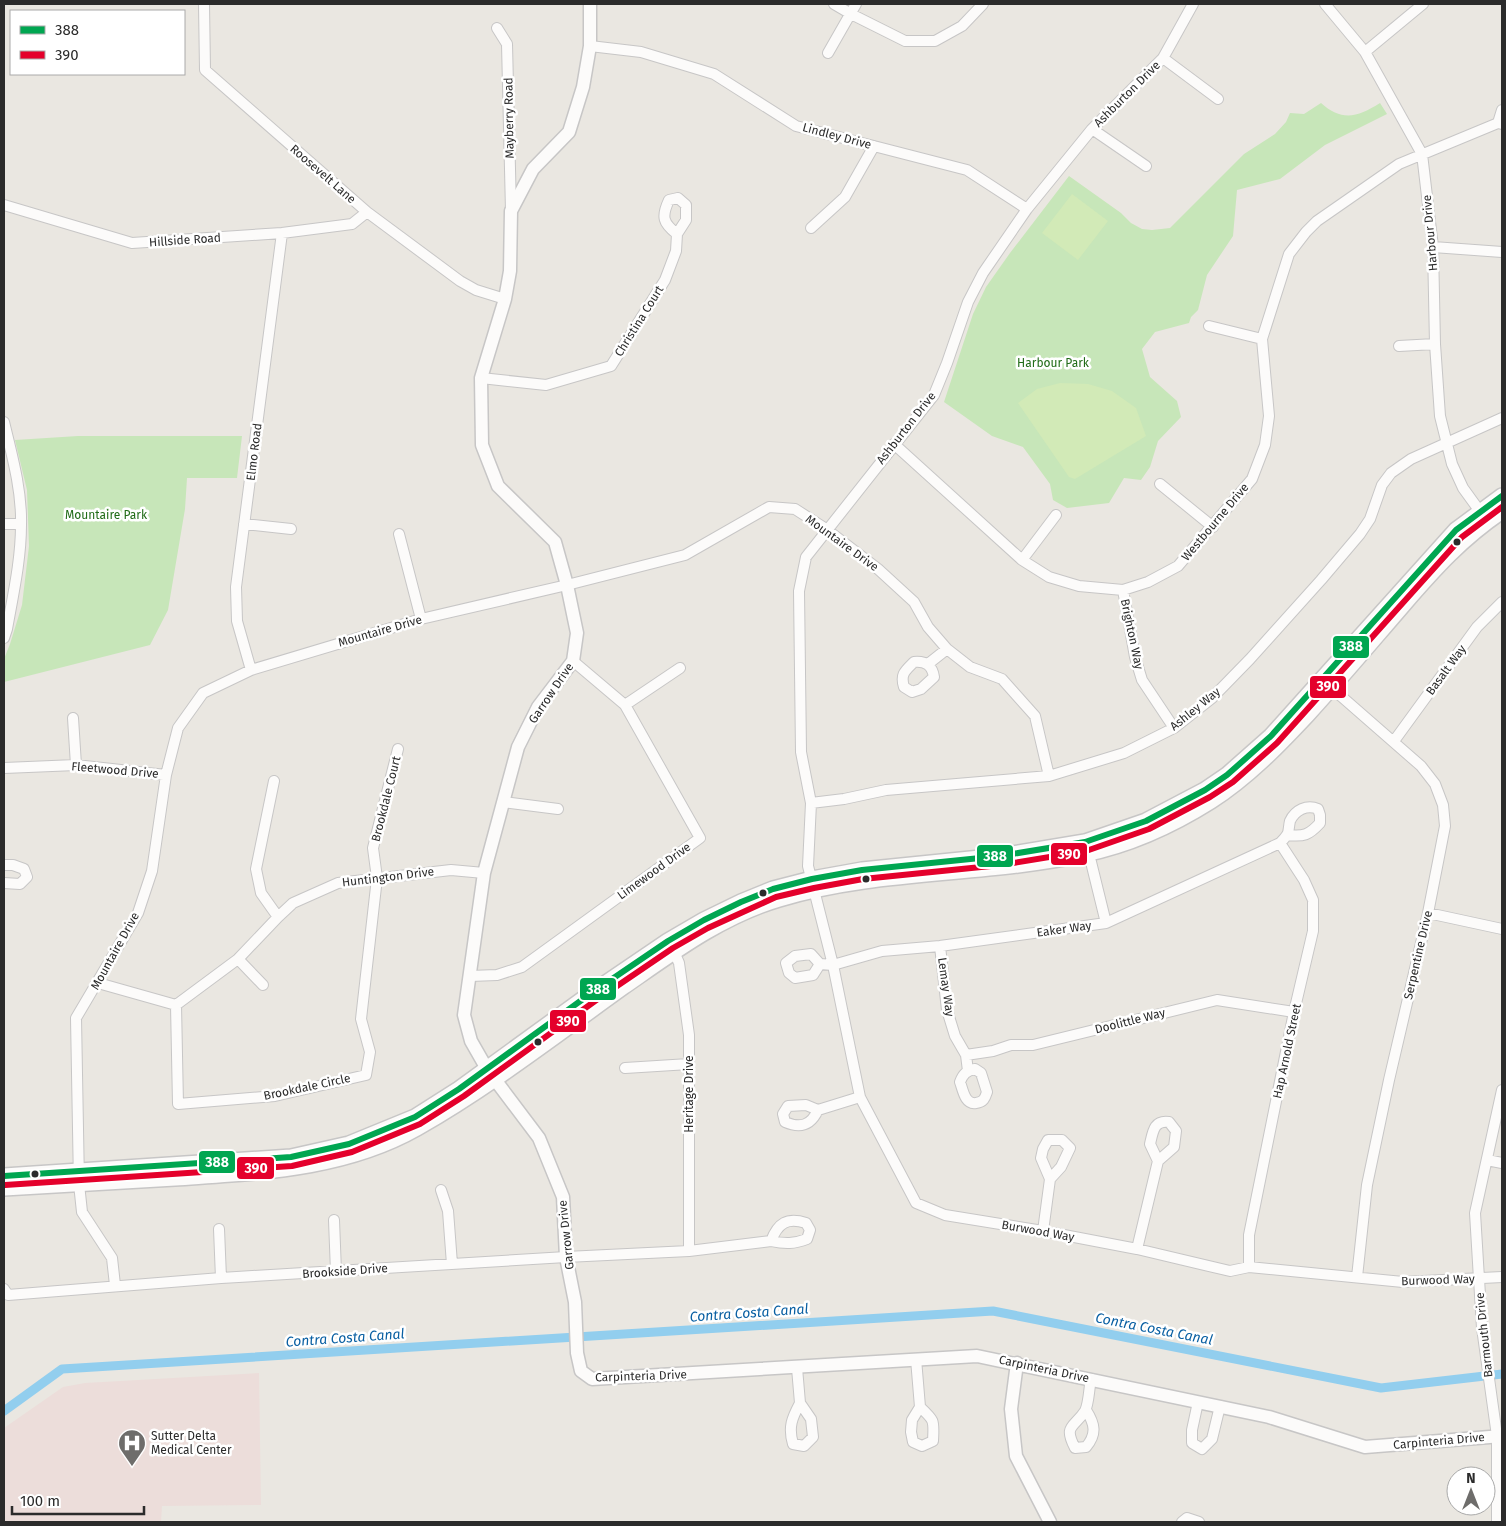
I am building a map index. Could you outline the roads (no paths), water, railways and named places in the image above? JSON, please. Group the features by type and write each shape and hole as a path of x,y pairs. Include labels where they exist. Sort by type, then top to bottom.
{"main road":[{"path":"4,1176 78,1178 261,1172 317,1164 358,1154 414,1130 491,1073 671,946 814,884 856,882 1004,867 1147,835 1207,803 1234,785 1267,758 1326,685 1439,564 1470,534 1483,516 1502,496"},
{"path":"1483,516 1502,511"},
{"path":"4,1188 78,1178"}],"street":[{"name":"Roosevelt Lane","path":"204,4 205,70 367,212 460,281 476,290 505,299"},
{"name":"Garrow Drive","path":"581,1371 577,1353 575,1302 566,1257 562,1197 538,1138 491,1073 471,1041 464,1015 484,873 518,747 538,708 573,661 577,634 567,585 555,542 498,486 482,445 481,378 505,299 510,272 511,211 533,169 569,132 583,87 590,46 590,4"},
{"path":"834,4 905,41 935,42 962,26 984,4"},
{"path":"828,53 856,4"},
{"name":"Ashburton Drive","path":"814,884 808,866 810,803 800,752 799,591 806,557 826,529 934,395 968,302 983,273 1028,209 1092,129 1163,58 1193,4"},
{"name":"Harbour Drive","path":"1325,4 1365,52 1422,154 1433,247 1437,397 1452,464 1463,488 1483,516"},
{"path":"1365,52 1423,4"},
{"name":"Mayberry Road","path":"496,28 507,44 511,211"},
{"name":"Lindley Drive","path":"590,46 641,52 714,74 796,126 967,170 1028,209"},
{"path":"1163,58 1218,99"},
{"path":"1500,124 1502,110"},
{"name":"Westbourne Drive","path":"894,444 1022,560 1049,577 1079,586 1123,590 1148,582 1178,566 1252,479 1265,445 1269,416 1262,339 1289,254 1317,221 1399,164 1500,124"},
{"path":"1092,129 1146,166"},
{"path":"812,228 845,197 874,146"},
{"name":"Hillside Road","path":"4,205 132,244 282,232 352,224 367,212"},
{"name":"Elmo Road","path":"251,670 237,621 236,587 282,232"},
{"name":"Christina Court","path":"481,378 546,385 612,366 665,280 676,251 677,234"},
{"path":"1433,247 1502,252"},
{"path":"1209,326 1262,339"},
{"path":"1399,346 1435,344"},
{"name":"Ashley Way","path":"810,803 844,799 886,790 1049,776 1124,753 1174,728 1212,698 1322,580 1370,520 1382,485 1391,473 1410,458 1502,418"},
{"path":"4,422 16,472 21,524 19,559 5,632"},
{"path":"1160,484 1212,527"},
{"name":"Mountaire Drive","path":"115,1285 112,1258 82,1212 78,1178 76,1018 138,913 152,871 166,775 178,728 203,693 251,670 421,619 685,555 769,507 794,509 826,529 878,569 914,602 928,627 947,649 970,667 1002,679 1036,716 1049,776"},
{"path":"1022,560 1056,515"},
{"path":"4,524 21,524"},
{"path":"244,524 290,529"},
{"path":"399,534 421,619"},
{"name":"Brighton Way","path":"1123,590 1135,657 1142,680 1174,728"},
{"name":"Basalt Way","path":"1394,741 1477,627 1502,602"},
{"path":"928,664 947,649"},
{"name":"Limewood Drive","path":"470,976 497,975 522,967 700,838 625,705 573,661"},
{"path":"625,705 680,668"},
{"name":"Serpentine Drive","path":"1326,685 1394,741 1421,766 1435,784 1443,805 1445,826 1428,913 1389,1080 1367,1185 1357,1277"},
{"path":"73,718 76,765"},
{"name":"Brookdale Court","path":"376,878 373,848 398,750"},
{"name":"Fleetwood Drive","path":"4,768 76,765 166,775"},
{"path":"274,781 256,869 261,893 278,917"},
{"path":"503,802 558,809"},
{"path":"1280,843 1287,835"},
{"name":"Eaker Way","path":"833,965 882,951 940,946 1106,923 1280,843"},
{"name":"Hap Arnold Street","path":"1249,1267 1249,1235 1294,1012 1313,931 1313,900 1304,880 1280,843"},
{"path":"1086,848 1106,923"},
{"path":"4,865 13,865 24,869 27,877 20,884 4,883"},
{"name":"Huntington Drive","path":"176,1004 238,959 293,904 338,883 452,870 484,873"},
{"name":"Brookdale Circle","path":"176,1004 178,1104 275,1096 366,1075 370,1052 361,1019 376,878"},
{"name":"Burwood Way","path":"814,884 860,1097 916,1203 945,1216 1137,1249 1230,1271 1249,1267 1402,1282 1502,1276"},
{"path":"1428,913 1502,929"},
{"name":"Heritage Drive","path":"671,946 679,963 689,1035 689,1251"},
{"name":"Lemay Way","path":"940,946 947,1010 955,1036 966,1055"},
{"path":"238,959 263,985"},
{"path":"820,964 833,965"},
{"path":"98,983 176,1004"},
{"name":"Doolittle Way","path":"966,1055 993,1051 1010,1045 1033,1045 1218,1000 1294,1012"},
{"path":"966,1055 968,1071"},
{"path":"625,1068 689,1064"},
{"name":"Barmouth Drive","path":"1497,1522 1500,1436 1490,1394 1482,1328 1475,1213 1502,1090"},
{"path":"818,1110 860,1097"},
{"path":"1487,1160 1502,1163"},
{"path":"1137,1249 1158,1161"},
{"path":"1043,1232 1050,1179"},
{"path":"441,1190 448,1211 452,1264"},
{"path":"334,1220 336,1272"},
{"path":"219,1229 221,1278"},
{"name":"Brookside Drive","path":"4,1289 8,1295 221,1278 689,1251 771,1240"},
{"name":"Carpinteria Drive","path":"581,1371 592,1379 978,1356 1269,1417 1365,1447 1500,1436"},
{"path":"916,1359 920,1407"},
{"path":"1018,1364 1012,1409 1016,1456 1050,1522"},
{"path":"797,1368 800,1403"},
{"path":"1086,1410 1090,1379"},
{"path":"1198,1402 1192,1430 1192,1443 1202,1449 1212,1439 1220,1406"},
{"path":"1182,1522 1187,1518 1200,1522"}],"waterway":[{"name":"Contra Costa Canal","path":"4,1411 62,1369 993,1311 1381,1388 1502,1374"}],"place":[{"name":"Sutter Delta Medical Center","path":"132,1467"}],"park label":[{"name":"Harbour Park","path":"1053,363"},
{"name":"Mountaire Park","path":"106,515"}]}
